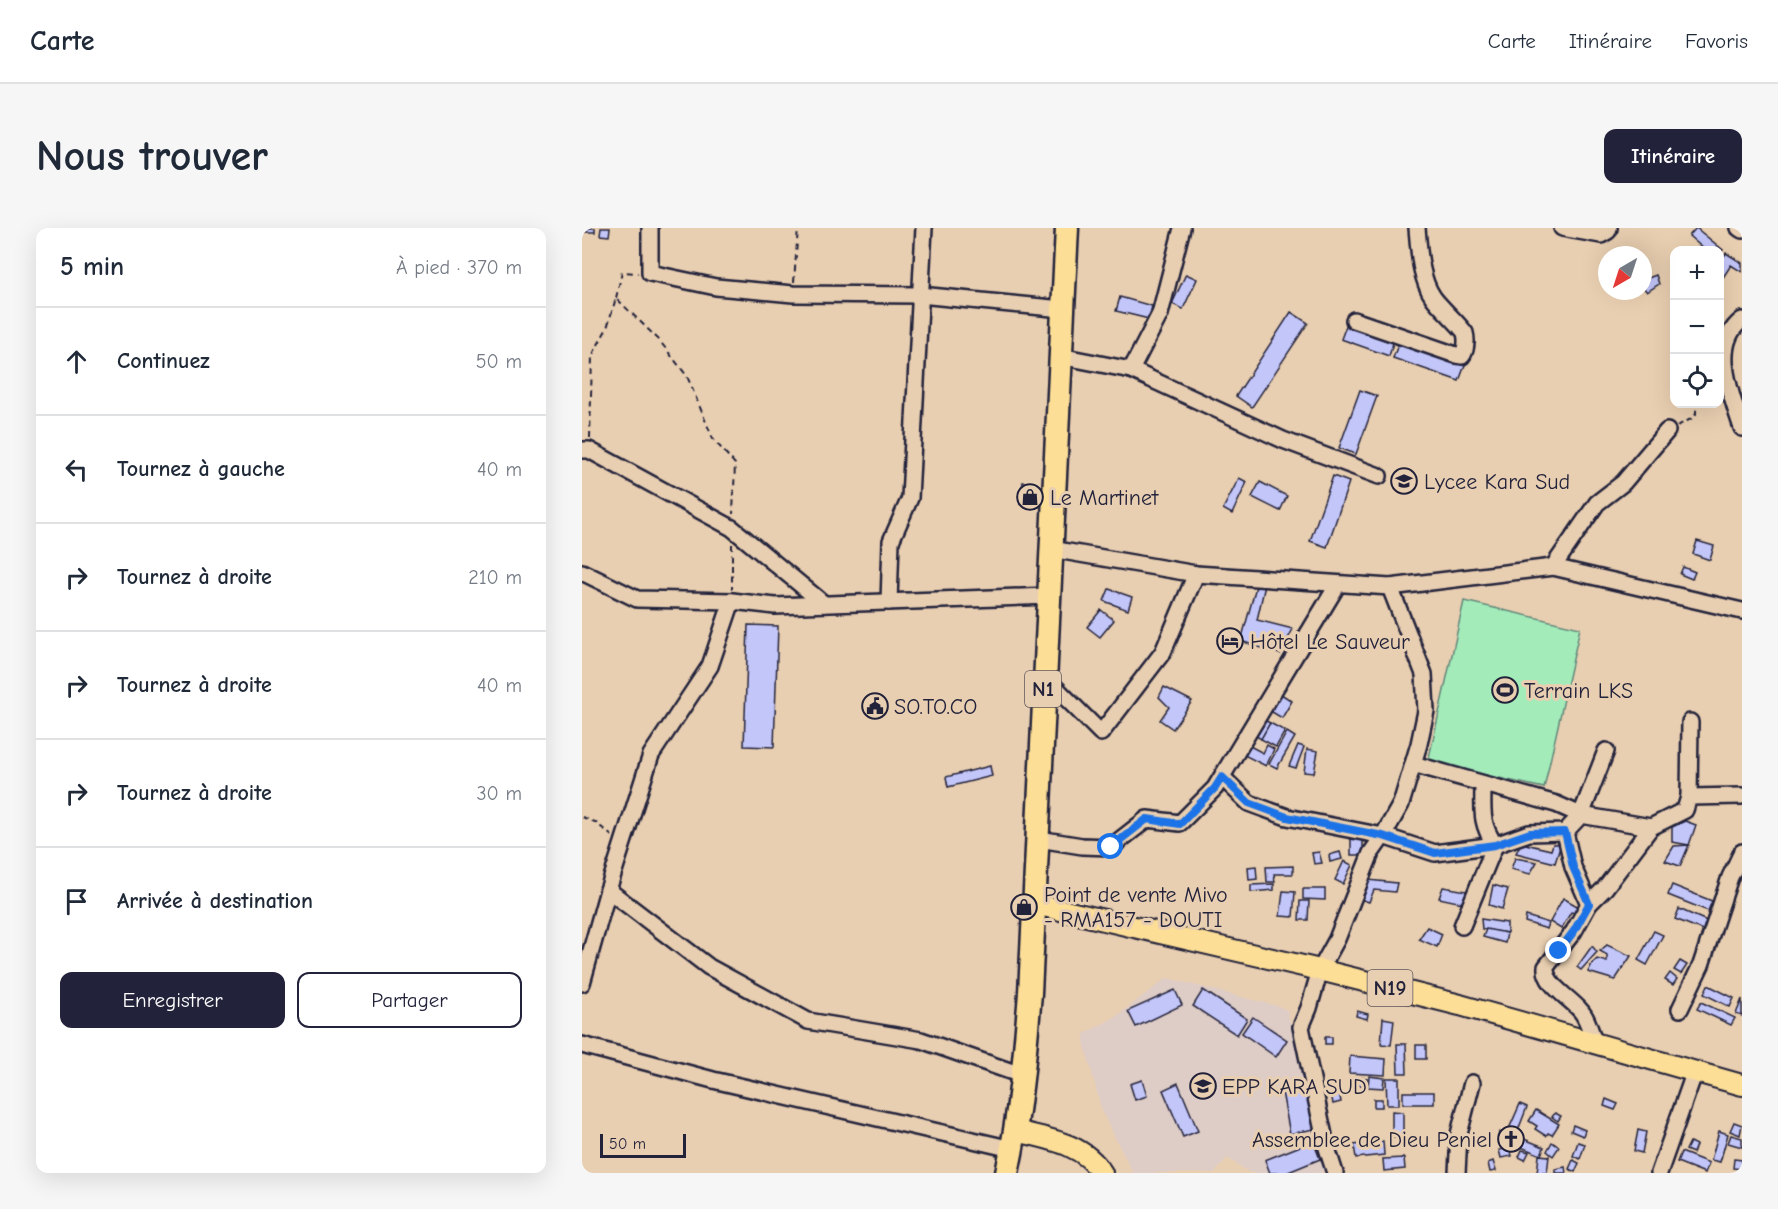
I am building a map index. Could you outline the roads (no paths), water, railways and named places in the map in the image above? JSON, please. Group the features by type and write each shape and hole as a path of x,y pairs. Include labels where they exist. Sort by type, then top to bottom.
{"highway":[{"name":"N1","path":"1007,1173 1024,1076 1035,904 1059,356 1067,228"}],"main road":[{"name":"N19","path":"1035,904 1460,1005 1742,1085"},
{"path":"1014,1140 1069,1145 1083,1152 1102,1173"}],"street":[{"path":"650,228 650,273 716,287 793,294 920,295 1062,309"},
{"path":"889,602 891,541 910,498 924,228"},
{"path":"1131,370 1160,314 1182,228"},
{"path":"1354,320 1456,355 1462,356 1465,352 1464,332 1432,296 1428,286 1420,258 1417,228"},
{"path":"1562,228 1601,235 1609,228"},
{"path":"1742,320 1728,336 1725,369 1742,428"},
{"path":"1059,356 1131,370 1283,440 1379,476"},
{"path":"1553,567 1597,503 1623,483 1667,431"},
{"path":"586,450 732,528 824,604"},
{"path":"1051,549 1196,574 1390,587 1553,567 1742,611"},
{"path":"582,572 637,599 732,601 775,606 1049,596"},
{"path":"1044,676 1101,733 1163,652 1196,574"},
{"path":"1039,839 1082,846 1111,847 1147,819 1180,824 1215,788 1338,585"},
{"path":"1335,1173 1326,1145 1301,1027 1320,970 1337,939 1371,853 1401,804 1426,711 1424,674 1390,587"},
{"path":"582,982 608,890 651,755 710,666 732,601"},
{"path":"1596,1044 1582,1012 1549,980 1545,972 1547,963 1574,931 1589,904 1605,888 1651,826 1685,810 1689,796 1690,722"},
{"path":"1222,777 1249,803 1287,817 1383,836 1435,853 1495,845 1530,833 1565,832 1581,815 1606,751"},
{"path":"1413,764 1556,804 1581,815 1651,826"},
{"path":"1483,784 1482,812 1485,830 1495,845"},
{"path":"1689,796 1742,796"},
{"path":"1565,832 1573,867 1589,904"},
{"path":"1462,926 1495,845"},
{"path":"1680,1009 1701,965 1730,878 1742,852"},
{"path":"608,890 709,967 808,1021 921,1040 1024,1076"},
{"path":"582,1045 713,1080 1014,1140"},
{"path":"1659,1173 1695,1071"},
{"path":"1457,1173 1459,1134 1472,1083"}],"place":[{"name":"Lycee Kara Sud","path":"1404,481"},
{"name":"Le Martinet","path":"1030,497"},
{"name":"Hôtel Le Sauveur","path":"1230,641"},
{"name":"Terrain LKS","path":"1505,690"},
{"name":"SO.TO.CO","path":"875,706"},
{"name":"Point de vente Mivo - RMA157 - DOUTI","path":"1024,907"},
{"name":"EPP KARA SUD","path":"1203,1086"},
{"name":"Assemblee de Dieu Peniel","path":"1511,1139"}]}
